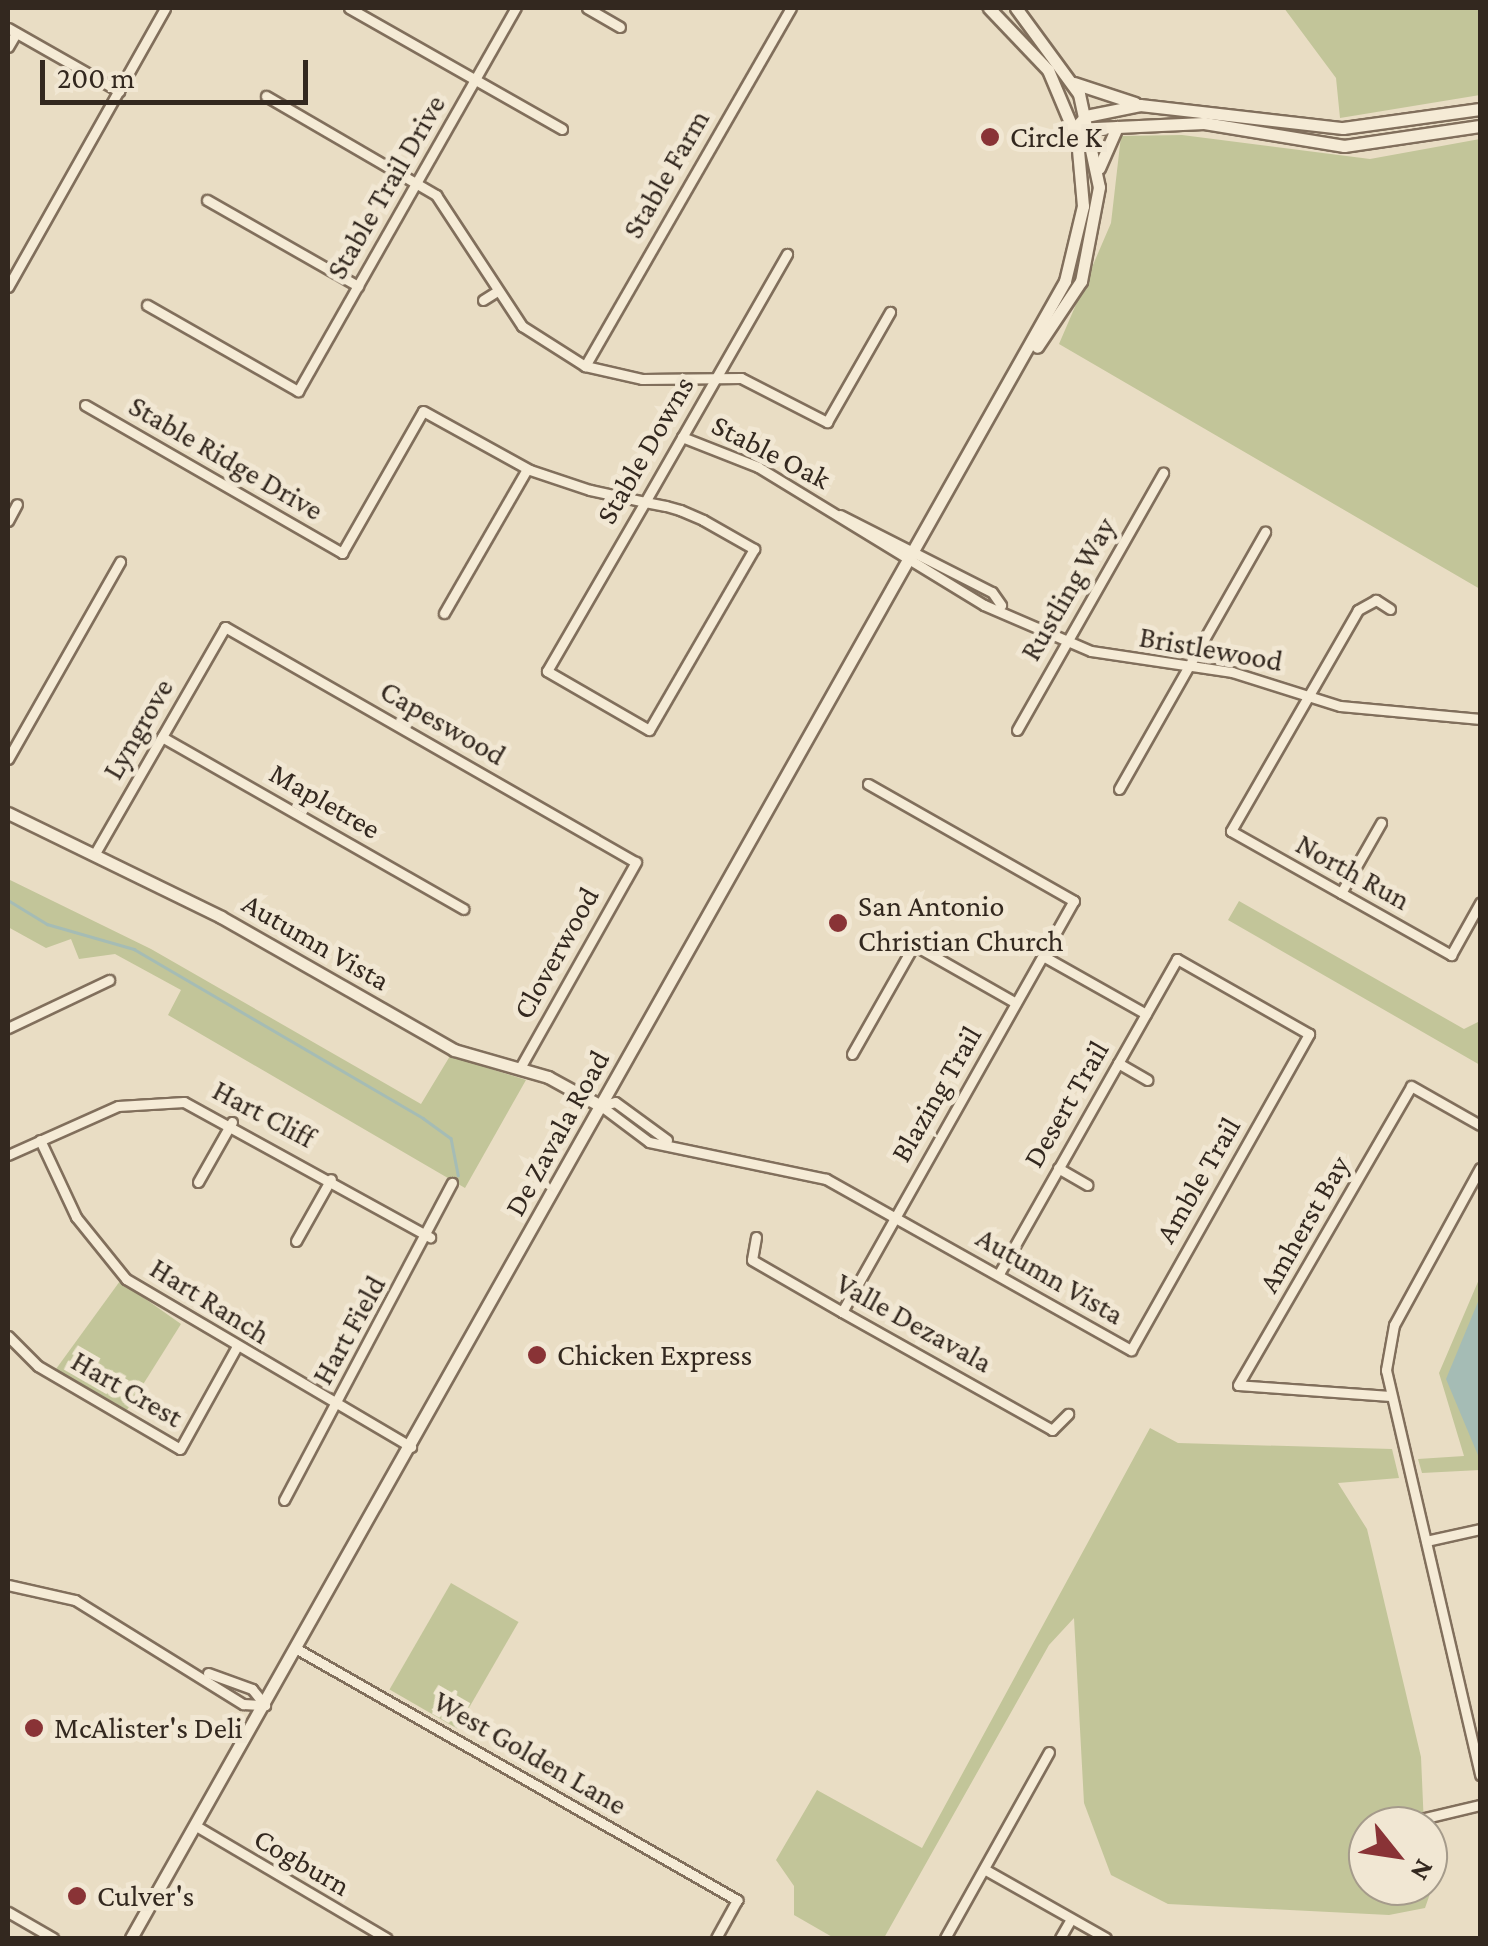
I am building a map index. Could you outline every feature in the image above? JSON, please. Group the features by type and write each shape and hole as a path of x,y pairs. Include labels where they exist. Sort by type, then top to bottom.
{"main road":[{"name":"De Zavala Road","path":"130,1938 1031,354 1080,226 1074,129 1048,70 989,8"},
{"name":"De Zavala Road","path":"1016,8 1074,83 1091,130 1098,174 1087,264 1058,326 1031,354"},
{"path":"1074,83 1140,104 1322,127 1480,108"},
{"path":"1074,129 1086,116 1140,104"},
{"path":"1074,129 1204,123 1319,144 1480,126"},
{"path":"1098,174 1117,126"},
{"name":"Autumn Vista","path":"8,814 94,855 454,1050 520,1068 601,1106"}],"street":[{"path":"8,287 165,8"},
{"path":"349,8 562,128"},
{"name":"Stable Trail Drive","path":"147,305 298,391 516,8"},
{"path":"586,8 620,27"},
{"name":"Stable Farm","path":"584,366 791,8"},
{"path":"8,48 12,30 119,91"},
{"path":"266,96 416,183 454,213 496,292 536,338 584,366 642,379 717,376 760,384 827,422 890,312"},
{"path":"1319,144 1322,127"},
{"path":"206,200 358,286"},
{"path":"478,256 491,250"},
{"name":"Stable Downs","path":"645,502 692,514 754,549 650,730 547,671 787,254"},
{"path":"483,300 496,292"},
{"name":"Stable Ridge Drive","path":"84,406 342,554 424,411 526,469"},
{"name":"Stable Oak","path":"682,437 728,452 838,514 910,563"},
{"path":"444,612 526,469 645,502"},
{"name":"Rustling Way","path":"1017,730 1163,473"},
{"path":"8,521 17,504"},
{"name":"Stable Oak","path":"838,514 917,550"},
{"path":"1120,789 1265,532"},
{"name":"Bristlewood","path":"917,550 1067,642 1308,694 1480,719"},
{"path":"8,759 120,562"},
{"name":"Bristlewood","path":"910,563 1001,605"},
{"path":"1308,694 1358,610 1376,600 1390,609"},
{"name":"Lyngrove","path":"94,855 226,627"},
{"name":"Capeswood","path":"226,627 636,862"},
{"name":"North Run","path":"1308,694 1231,831 1450,956 1480,903"},
{"name":"Mapletree","path":"162,736 463,909"},
{"name":"Blazing Trail","path":"842,1312 1074,901 868,784"},
{"path":"1341,893 1381,823"},
{"name":"Cloverwood","path":"520,1068 636,862"},
{"path":"852,1054 914,945 1016,1003"},
{"path":"1043,956 1146,1014"},
{"name":"Desert Trail","path":"998,1275 1177,959 1310,1034"},
{"path":"8,1028 110,980"},
{"name":"Amble Trail","path":"1130,1350 1310,1034"},
{"path":"1118,1063 1148,1080"},
{"name":"Amherst Bay","path":"1390,1396 1238,1385 1411,1086 1480,1125"},
{"name":"Hart Cliff","path":"8,1155 144,1100 184,1102 232,1122 430,1237"},
{"name":"Autumn Vista","path":"601,1106 614,1102 667,1140"},
{"name":"Autumn Vista","path":"601,1106 649,1142 667,1140 807,1172 896,1217 1130,1350"},
{"path":"198,1182 232,1122"},
{"name":"Hart Ranch","path":"40,1140 107,1260 236,1348 411,1447"},
{"path":"1058,1168 1088,1185"},
{"path":"1480,1168 1394,1325 1390,1396 1480,1775"},
{"path":"296,1241 331,1179"},
{"name":"Hart Field","path":"284,1500 430,1237 452,1182"},
{"name":"Valle Dezavala","path":"756,1238 752,1260 842,1312 1052,1430 1068,1414"},
{"name":"Hart Crest","path":"8,1336 38,1366 180,1449 236,1348"},
{"path":"1426,1541 1480,1529"},
{"path":"8,1592 8,1585 76,1600 196,1668 244,1704 265,1706"},
{"name":"West Golden Lane","path":"297,1649 737,1900 716,1938"},
{"path":"196,1668 252,1689 265,1706"},
{"path":"945,1938 1049,1752"},
{"path":"1448,1813 1480,1805"},
{"name":"Cogburn","path":"196,1826 386,1938"},
{"path":"984,1870 1106,1938"},
{"path":"8,1912 53,1938"},
{"path":"1060,1938 1071,1920"}],"green space":[{"path":"1284,8 1480,8 1480,95 1340,118 1336,78"},
{"path":"1182,135 1370,159 1480,139 1480,589 1059,344 1111,223 1121,136"},
{"path":"8,879 151,949 421,1104 450,1056 526,1080 465,1188 168,1015 181,990 115,954 79,959 71,939 46,948 8,927"},
{"path":"1239,901 1464,1029 1480,1021 1480,1065 1228,920"},
{"path":"1480,1277 1480,1470 1422,1473 1418,1459 1464,1456 1439,1373"},
{"path":"120,1281 181,1324 127,1410 56,1369"},
{"path":"1150,1428 1178,1443 1392,1449 1399,1478 1338,1483 1367,1529 1421,1757 1423,1806 1348,1806 1348,1906 1425,1908 1389,1915 1168,1904 1111,1875 1084,1803 1074,1618 1049,1645 884,1938 834,1938 794,1915 794,1886 776,1860 817,1790 922,1848"},
{"path":"451,1583 519,1622 457,1729 389,1690"}],"water":[{"path":"1480,1297 1480,1460 1446,1379"}],"waterway":[{"path":"8,900 47,924 134,949 423,1118 451,1138 458,1175"}],"place":[{"name":"Circle K","path":"990,137"},
{"name":"San Antonio Christian Church","path":"838,923"},
{"name":"Chicken Express","path":"537,1355"},
{"name":"McAlister's Deli","path":"34,1728"},
{"name":"Culver's","path":"77,1896"}]}
